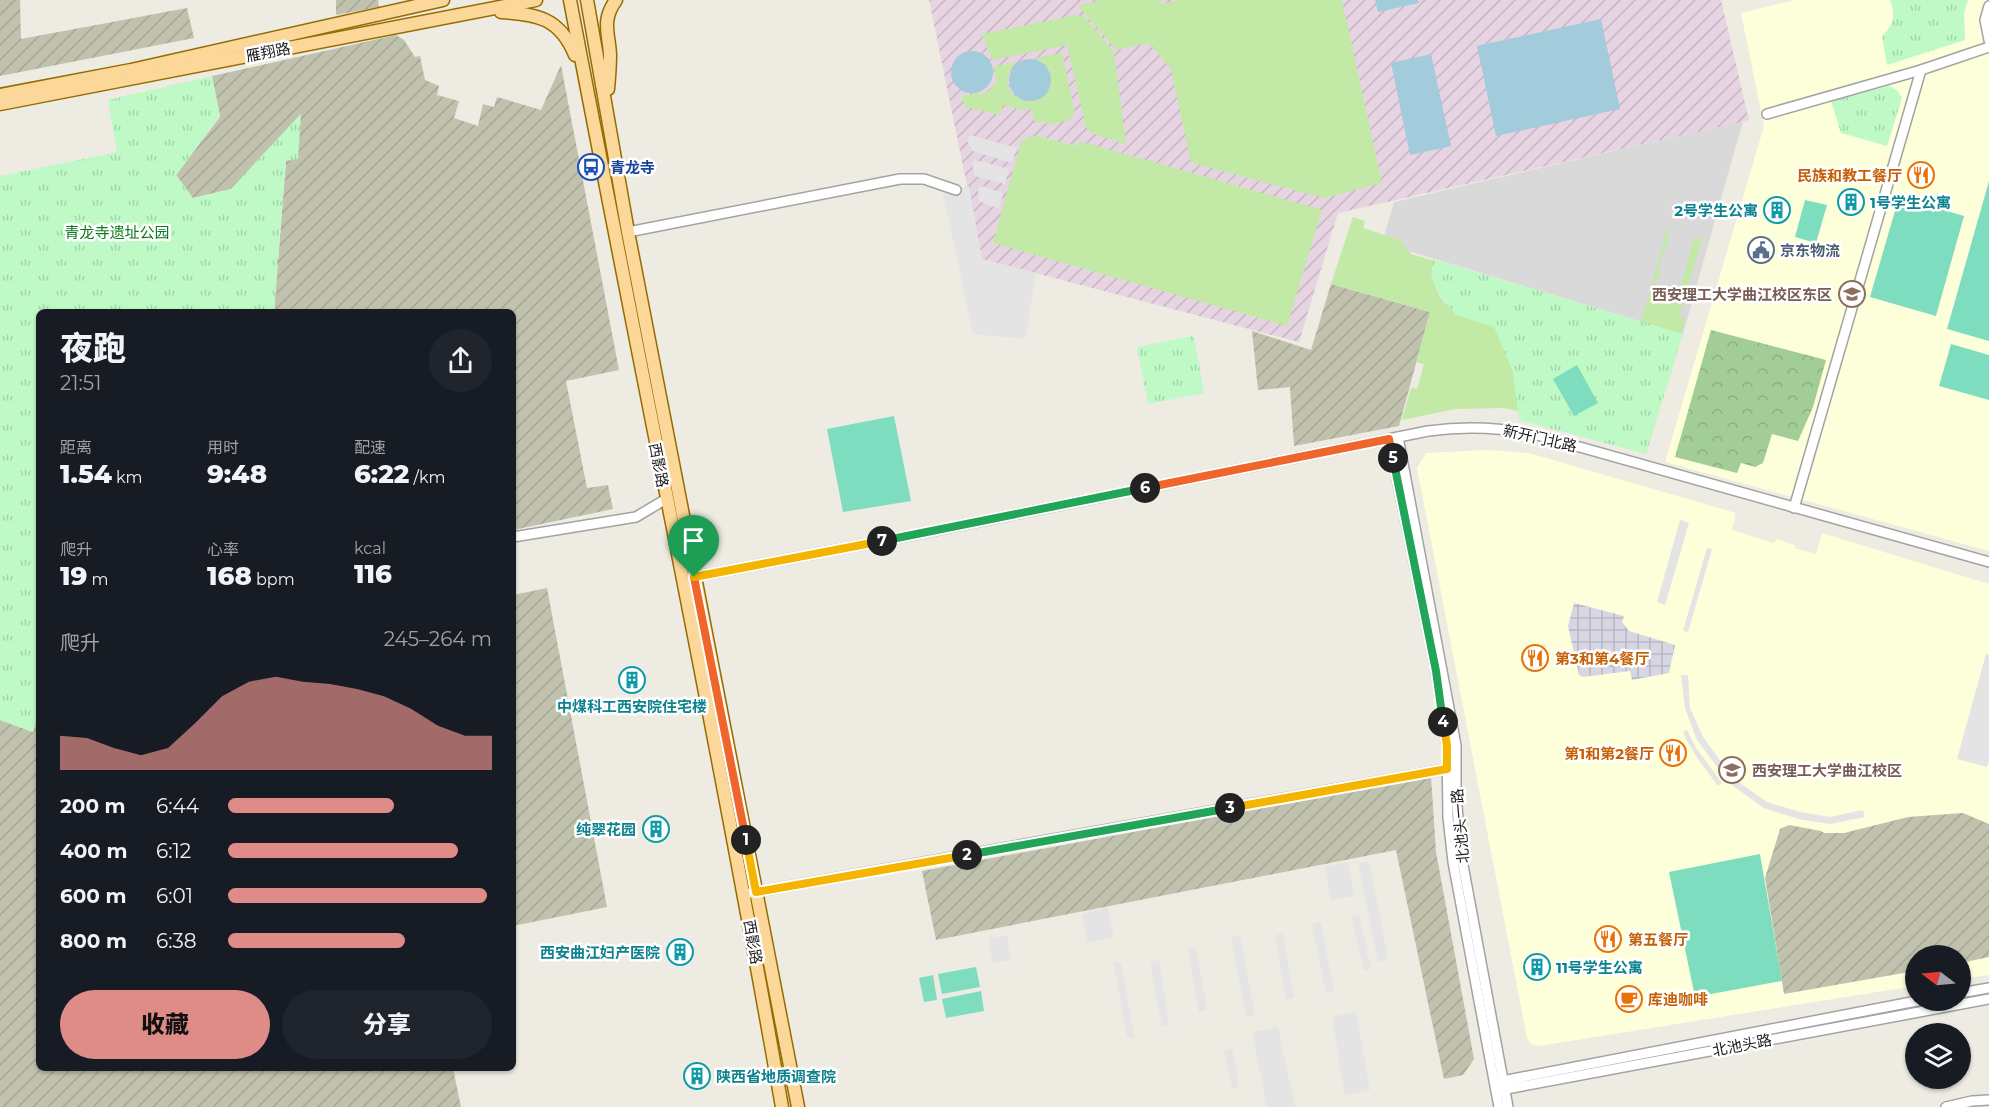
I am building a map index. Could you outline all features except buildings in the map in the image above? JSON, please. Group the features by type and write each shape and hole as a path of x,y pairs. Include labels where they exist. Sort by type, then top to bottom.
{"main road":[{"name":"雁翔路","path":"0,94 131,70 443,0"},
{"name":"雁翔路","path":"0,104 536,0"},
{"name":"西影路","path":"570,0 666,499 798,1107"},
{"name":"西影路","path":"587,0 750,893 782,1107"},
{"path":"606,102 610,64 606,23 607,16 616,0"},
{"path":"481,11 529,14 548,21 568,39 585,80"}],"street":[{"path":"1989,6 1985,20 1989,40"},
{"path":"1767,114 1921,70 1989,47"},
{"path":"1794,508 1921,70"},
{"path":"628,232 900,179 924,179 956,190"},
{"name":"新开门北路","path":"694,577 1393,438 1453,429 1489,428 1515,430 1646,465 1989,562"},
{"name":"北池头一路","path":"1393,438 1436,671 1447,745 1448,817 1453,862 1499,1086 1508,1107"},
{"name":"北池头一路","path":"1393,438 1456,745 1456,801 1460,849 1499,1086 1499,1107"},
{"path":"516,537 636,517 666,499"},
{"path":"750,893 1447,769"},
{"path":"1971,991 1989,988"},
{"name":"北池头路","path":"1499,1086 1989,999"},
{"name":"北池头路","path":"1499,1086 1905,1003"},
{"path":"1946,1107 1989,1100"}],"shaded area":[{"path":"0,0 20,0 21,39 187,8 194,38 0,76"},
{"path":"336,0 378,0 379,7 336,15"},
{"path":"929,0 1721,0 1749,120 1338,213 1299,342 982,259"},
{"name":"西安理工大学曲江校区东区","path":"1795,0 1989,0 1989,551 1665,462 1764,126 1741,13"},
{"path":"396,35 404,40 415,57 420,56 425,80 439,86 437,95 459,101 454,118 478,126 483,104 494,107 497,97 541,110 561,65 619,370 566,381 587,488 608,485 613,509 516,529 516,309 274,309 286,161 300,115 231,189 193,198 176,175 220,117 212,76"},
{"path":"1743,121 1683,334 1382,243 1394,202"},
{"path":"970,135 1017,148 1012,163 973,151 967,141"},
{"path":"975,160 1009,169 1005,184 975,176 972,164"},
{"path":"969,186 982,259 1036,273 1025,339 973,334 943,193"},
{"path":"982,186 1003,193 999,209 979,201 978,188"},
{"path":"1331,284 1430,312 1399,426 1294,446 1290,387 1258,390 1252,331 1311,350"},
{"name":"西安理工大学曲江校区","path":"1487,450 1529,453 1736,513 1732,530 1774,543 1776,539 1816,554 1822,533 1989,584 1989,975 1971,978 1971,945 1905,945 1905,988 1539,1046 1531,1044 1527,1038 1417,468 1426,453"},
{"path":"1680,520 1689,523 1665,605 1657,602"},
{"path":"1707,548 1712,549 1688,632 1683,631"},
{"path":"547,588 607,907 516,925 516,594"},
{"path":"1574,603 1624,616 1622,622 1629,631 1675,645 1669,673 1632,680 1630,671 1583,677 1579,675 1568,626"},
{"path":"1986,654 1989,655 1989,761 1987,767 1957,759"},
{"path":"1681,675 1688,675 1690,708 1703,737 1733,778 1767,802 1800,812 1830,817 1863,810 1865,817 1830,824 1798,819 1764,808 1729,783 1697,740 1685,708"},
{"path":"0,720 33,732 36,722 36,1071 454,1071 461,1107 0,1107"},
{"path":"1687,730 1696,748 1722,783 1718,786 1686,739 1683,732"},
{"path":"1431,777 1436,852 1474,1059 1463,1075 1444,1079 1396,850 936,940 922,871"},
{"path":"1963,813 1989,824 1989,957 1971,961 1971,945 1905,945 1905,973 1784,994 1765,878 1780,829 1789,825 1824,833 1844,833 1908,817"},
{"path":"1369,861 1388,960 1378,962 1358,863"},
{"path":"1348,862 1354,896 1331,900 1325,866"},
{"path":"1108,907 1114,937 1087,943 1082,914"},
{"path":"1359,915 1371,969 1364,970 1351,917"},
{"path":"1321,922 1334,992 1326,993 1312,924"},
{"path":"1283,934 1294,998 1286,1000 1275,935"},
{"path":"1007,935 1011,960 992,963 989,938"},
{"path":"1240,936 1255,1015 1246,1016 1231,937"},
{"path":"1196,947 1207,1010 1199,1012 1188,949"},
{"path":"1159,960 1169,1025 1162,1026 1150,962"},
{"path":"1121,962 1134,1036 1127,1038 1114,964"},
{"path":"1356,1011 1370,1090 1345,1095 1332,1017"},
{"path":"1278,1027 1295,1107 1267,1107 1252,1032"},
{"path":"1232,1048 1239,1086 1232,1088 1224,1050"}],"green space":[{"path":"1100,0 1160,0 1162,4 1178,0 1342,0 1382,183 1325,198 1191,163 1171,69 1149,43 1117,50 1078,6"},
{"path":"1890,0 1968,0 1964,13 1965,40 1887,65 1882,36 1893,20"},
{"path":"1076,15 1084,16 1114,52 1126,144 1093,134 1086,127 1067,45 992,60 982,34"},
{"path":"1062,53 1075,114 1070,115 1071,120 1047,125 1046,121 1035,123 1029,108 1021,110 1003,105 1000,115 965,107 961,96 988,92 996,82 994,66 1017,62 1008,77 1008,85 1012,94 1026,102 1036,100 1048,90 1051,76 1043,62 1034,58"},
{"name":"青龙寺遗址公园","path":"212,76 220,116 176,175 193,198 231,189 301,114 298,159 286,161 274,309 36,309 36,722 33,732 0,720 0,176 117,152 108,100"},
{"path":"1889,86 1897,90 1902,98 1887,146 1841,133 1831,101"},
{"path":"1030,136 1077,146 1079,141 1322,210 1287,326 993,243 1021,142"},
{"path":"1989,181 1989,341 1947,329"},
{"path":"1899,197 1964,216 1936,316 1870,297"},
{"path":"1805,200 1827,205 1816,243 1795,237"},
{"path":"1353,217 1365,221 1363,228 1400,240 1411,254 1641,322 1667,229 1670,229 1666,243 1668,244 1667,249 1664,248 1658,270 1661,271 1657,276 1651,296 1654,297 1653,301 1666,306 1668,302 1676,304 1694,237 1702,239 1679,316 1685,318 1679,344 1450,287 1438,294 1456,312 1470,319 1495,323 1654,426 1651,439 1504,408 1455,409 1402,420 1411,388 1417,389 1424,364 1416,362 1430,312 1331,284"},
{"path":"1433,259 1683,334 1646,454 1519,420 1513,372 1494,327 1456,315 1438,293 1431,276"},
{"path":"1711,330 1826,360 1813,407 1798,441 1772,434 1763,463 1755,467 1741,463 1737,473 1675,457"},
{"path":"1194,336 1204,393 1148,404 1137,347"},
{"path":"1951,344 1989,355 1989,400 1939,386"},
{"path":"1577,365 1598,403 1574,416 1553,379"},
{"path":"894,416 911,501 843,512 827,429"},
{"path":"1760,854 1782,981 1695,997 1669,872"},
{"path":"976,967 980,987 942,994 938,974"},
{"path":"933,975 937,1000 924,1002 919,978"},
{"path":"981,991 984,1011 946,1018 942,999"}],"water":[{"path":"1375,0 1418,0 1419,3 1378,12"},
{"path":"1601,19 1620,109 1496,136 1477,46"},
{"path":"972,51 980,52 987,57 992,64 992,80 987,87 980,92 972,93 964,92 957,87 952,80 951,72 952,64 957,57 964,52"},
{"path":"1431,54 1451,146 1410,155 1391,63"},
{"path":"1030,59 1038,60 1045,65 1050,72 1050,88 1045,95 1038,100 1030,101 1022,100 1015,95 1010,88 1009,80 1010,72 1015,65 1022,60"}],"place":[{"name":"青龙寺","path":"591,167"},
{"name":"民族和教工餐厅","path":"1921,175"},
{"name":"1号学生公寓","path":"1851,202"},
{"name":"2号学生公寓","path":"1777,210"},
{"name":"京东物流","path":"1761,250"},
{"name":"西安理工大学曲江校区东区","path":"1852,294"},
{"name":"第3和第4餐厅","path":"1535,658"},
{"name":"中煤科工西安院住宅楼","path":"632,680"},
{"name":"第1和第2餐厅","path":"1673,753"},
{"name":"西安理工大学曲江校区","path":"1732,770"},
{"name":"纯翠花园","path":"656,829"},
{"name":"第五餐厅","path":"1608,939"},
{"name":"西安曲江妇产医院","path":"680,952"},
{"name":"11号学生公寓","path":"1537,967"},
{"name":"库迪咖啡","path":"1629,999"},
{"name":"陕西省地质调查院","path":"697,1076"}],"route":[{"path":"1389,439 1436,671 1447,745 1447,769 756,892 694,577 1389,439"}]}
